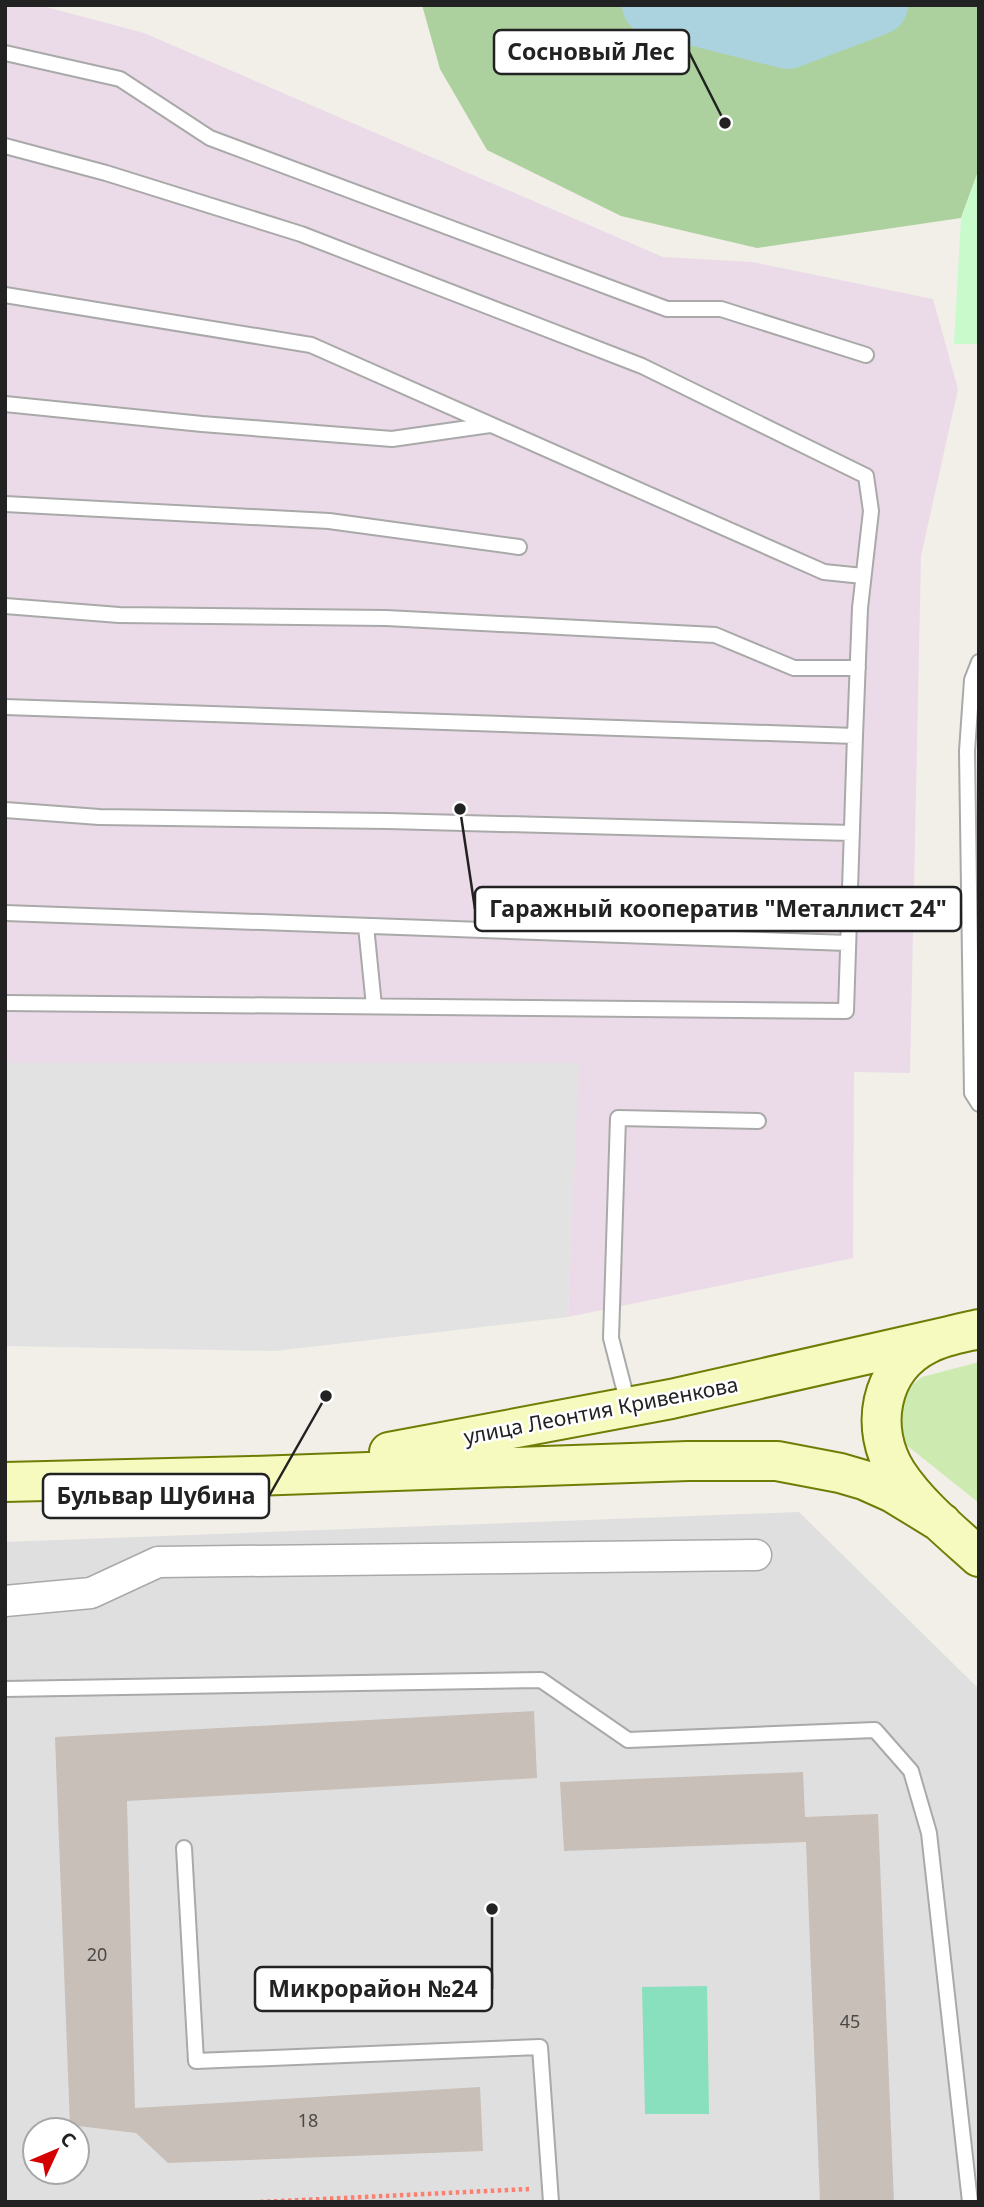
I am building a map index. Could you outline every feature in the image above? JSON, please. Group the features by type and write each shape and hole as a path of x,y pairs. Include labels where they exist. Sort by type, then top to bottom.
{"main road":[{"name":"улица Леонтия Кривенкова","path":"251,1476 629,1407 964,1332"},
{"path":"964,1332 928,1344 911,1354 900,1366 891,1379 881,1414 881,1432 886,1451 897,1472 915,1496 979,1557"},
{"name":"улица Леонтия Кривенкова","path":"5,1482 688,1461 777,1461 839,1472 864,1480 893,1493 957,1535"}],"street":[{"path":"5,1601 91,1594 158,1562 756,1555"}],"lane":[{"path":"5,53 120,79 210,138 667,309 721,309 866,355"},
{"path":"5,146 106,173 314,239 642,366 866,476 871,511 863,576 858,668 846,1011 5,1003"},
{"path":"5,295 311,345 824,572 863,576"},
{"path":"5,404 202,424 392,439 491,425"},
{"path":"5,504 328,521 519,547"},
{"path":"5,606 119,614 386,618 715,635 794,668 858,668"},
{"path":"979,662 972,680 967,751 972,1093 979,1104"},
{"path":"5,707 855,736"},
{"path":"5,810 99,817 388,821 852,833"},
{"path":"5,913 848,943"},
{"path":"366,926 374,1006"},
{"path":"629,1407 611,1338 618,1118 758,1121"},
{"path":"5,1689 541,1680 628,1740 875,1730 911,1770 929,1833 970,2202"},
{"path":"184,1848 196,2061 540,2047 550,2195"}],"path":[{"path":"260,2202 550,2195"}],"shaded area":[{"path":"5,5 39,5 144,33 663,257 752,262 933,299 958,389 921,556 910,1073 854,1072 853,1258 568,1317 578,1063 5,1063"},
{"path":"5,1063 579,1063 568,1317 275,1351 5,1346"},
{"path":"799,1512 979,1689 979,2202 5,2202 5,1542"}],"green space":[{"path":"422,5 979,5 979,169 961,218 757,248 621,216 487,150 440,69"},
{"path":"979,169 979,344 954,344 961,218"},
{"path":"979,1362 979,1503 900,1440 900,1395 922,1377"},
{"path":"707,1986 709,2114 645,2114 642,1987"}],"building":[{"path":"534,1711 537,1778 127,1801 135,2108 480,2087 483,2151 168,2163 136,2133 91,2128 91,2116 70,2116 55,1737"},
{"path":"803,1772 805,1817 878,1814 894,2202 820,2202 806,1842 564,1851 560,1782"}],"waterway":[{"path":"652,5 788,39 878,5"}],"place":[{"name":"Сосновый Лес","path":"725,123"},
{"name":"Гаражный кооператив \"Металлист 24\"","path":"460,809"},
{"name":"Бульвар Шубина","path":"326,1396"},
{"name":"Микрорайон №24","path":"492,1909"}]}
